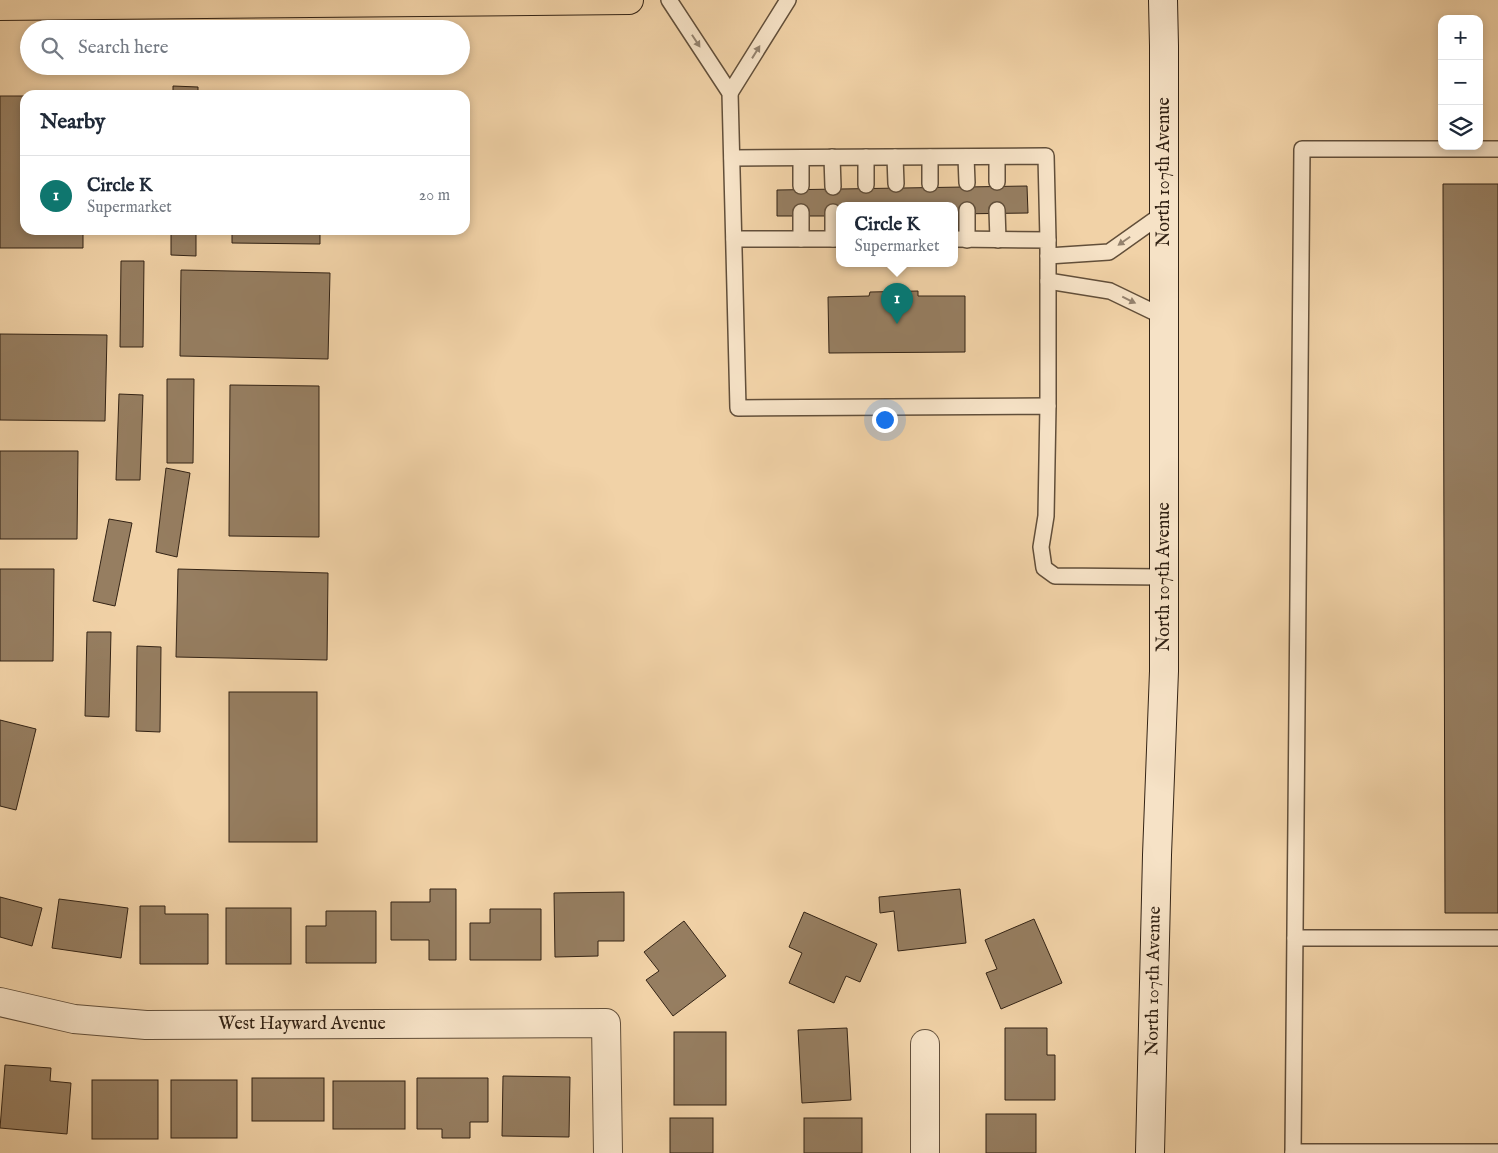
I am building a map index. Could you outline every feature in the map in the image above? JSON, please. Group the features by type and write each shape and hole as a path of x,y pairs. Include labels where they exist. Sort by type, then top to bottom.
{"main road":[{"path":"0,6 218,2 629,0"}],"street":[{"name":"North 107th Avenue","path":"1150,1153 1157,855 1164,671 1163,0"},
{"name":"West Hayward Avenue","path":"0,1002 74,1019 146,1025 606,1023 608,1153"},
{"path":"925,1044 925,1153"}],"lane":[{"path":"669,0 730,93 738,408 1048,406"},
{"path":"730,93 788,0"},
{"path":"1498,149 1302,149 1293,1153 1498,1152"},
{"path":"732,158 1046,156 1048,406 1046,516 1041,547 1044,568 1055,576 1164,577"},
{"path":"832,157 833,187"},
{"path":"866,157 866,185"},
{"path":"895,157 896,184"},
{"path":"930,157 930,184"},
{"path":"966,157 967,183"},
{"path":"997,157 997,182"},
{"path":"800,158 800,186"},
{"path":"968,210 961,240 1048,240"},
{"path":"997,210 998,240"},
{"path":"801,212 801,239"},
{"path":"734,239 836,239 833,212"},
{"path":"1048,256 1109,252 1164,213"},
{"path":"1048,281 1110,291 1164,317"},
{"path":"1295,938 1498,938"}],"building":[{"path":"173,86 198,87 198,90 173,90"},
{"path":"0,96 20,96 20,235 83,235 83,248 0,248"},
{"path":"1443,184 1498,184 1498,913 1445,913"},
{"path":"1027,186 1028,213 958,214 958,202 836,202 836,216 777,216 777,190"},
{"path":"171,235 196,235 196,256 171,255"},
{"path":"232,235 320,235 320,244 232,243"},
{"path":"121,261 144,261 143,347 120,347"},
{"path":"181,270 330,273 328,359 180,356"},
{"path":"918,291 918,296 965,296 965,352 829,353 828,297 869,296 870,292"},
{"path":"0,334 107,335 105,421 0,420"},
{"path":"167,379 194,379 193,463 167,463"},
{"path":"230,385 319,386 319,537 229,536"},
{"path":"119,394 143,395 140,480 116,480"},
{"path":"0,451 78,451 77,539 0,539"},
{"path":"166,468 190,473 177,557 156,552"},
{"path":"109,519 132,523 115,606 93,601"},
{"path":"0,569 54,569 53,661 0,661"},
{"path":"178,569 328,573 327,660 176,657"},
{"path":"87,632 111,632 109,717 85,716"},
{"path":"137,646 161,647 160,732 136,731"},
{"path":"229,692 317,692 317,842 229,842"},
{"path":"0,720 36,729 16,810 0,806"},
{"path":"430,889 456,889 456,960 429,960 429,940 391,940 391,902 430,902"},
{"path":"960,889 966,943 898,951 894,911 880,913 879,897"},
{"path":"624,892 624,941 598,941 598,956 555,957 554,893"},
{"path":"0,897 42,908 32,946 0,937"},
{"path":"59,899 128,908 121,958 52,948"},
{"path":"140,906 165,906 165,914 208,914 208,964 140,964"},
{"path":"226,908 291,908 291,964 226,964"},
{"path":"490,909 541,909 541,960 470,960 470,923 490,923"},
{"path":"326,911 376,911 376,963 306,963 306,926 326,926"},
{"path":"804,912 877,944 860,982 846,976 834,1003 789,983 802,953 789,947"},
{"path":"1034,919 1062,983 1001,1009 986,973 997,969 985,940"},
{"path":"684,921 726,976 673,1016 646,980 659,971 644,952"},
{"path":"847,1028 851,1100 802,1103 798,1030"},
{"path":"1005,1028 1047,1028 1047,1055 1055,1055 1055,1100 1005,1100"},
{"path":"674,1032 726,1032 726,1105 674,1105"},
{"path":"5,1065 51,1068 50,1081 71,1083 67,1134 0,1128"},
{"path":"503,1076 570,1077 569,1137 502,1136"},
{"path":"252,1078 324,1078 324,1121 252,1121"},
{"path":"417,1078 488,1078 488,1122 470,1122 470,1138 442,1138 442,1129 417,1129"},
{"path":"92,1080 158,1080 158,1139 92,1139"},
{"path":"171,1080 237,1080 237,1138 171,1138"},
{"path":"333,1081 405,1081 405,1129 333,1129"},
{"path":"986,1114 1036,1114 1036,1153 986,1153"},
{"path":"670,1118 713,1118 713,1153 670,1153"},
{"path":"804,1118 862,1118 862,1153 804,1153"}],"place":[{"name":"Circle K","path":"897,324"}]}
